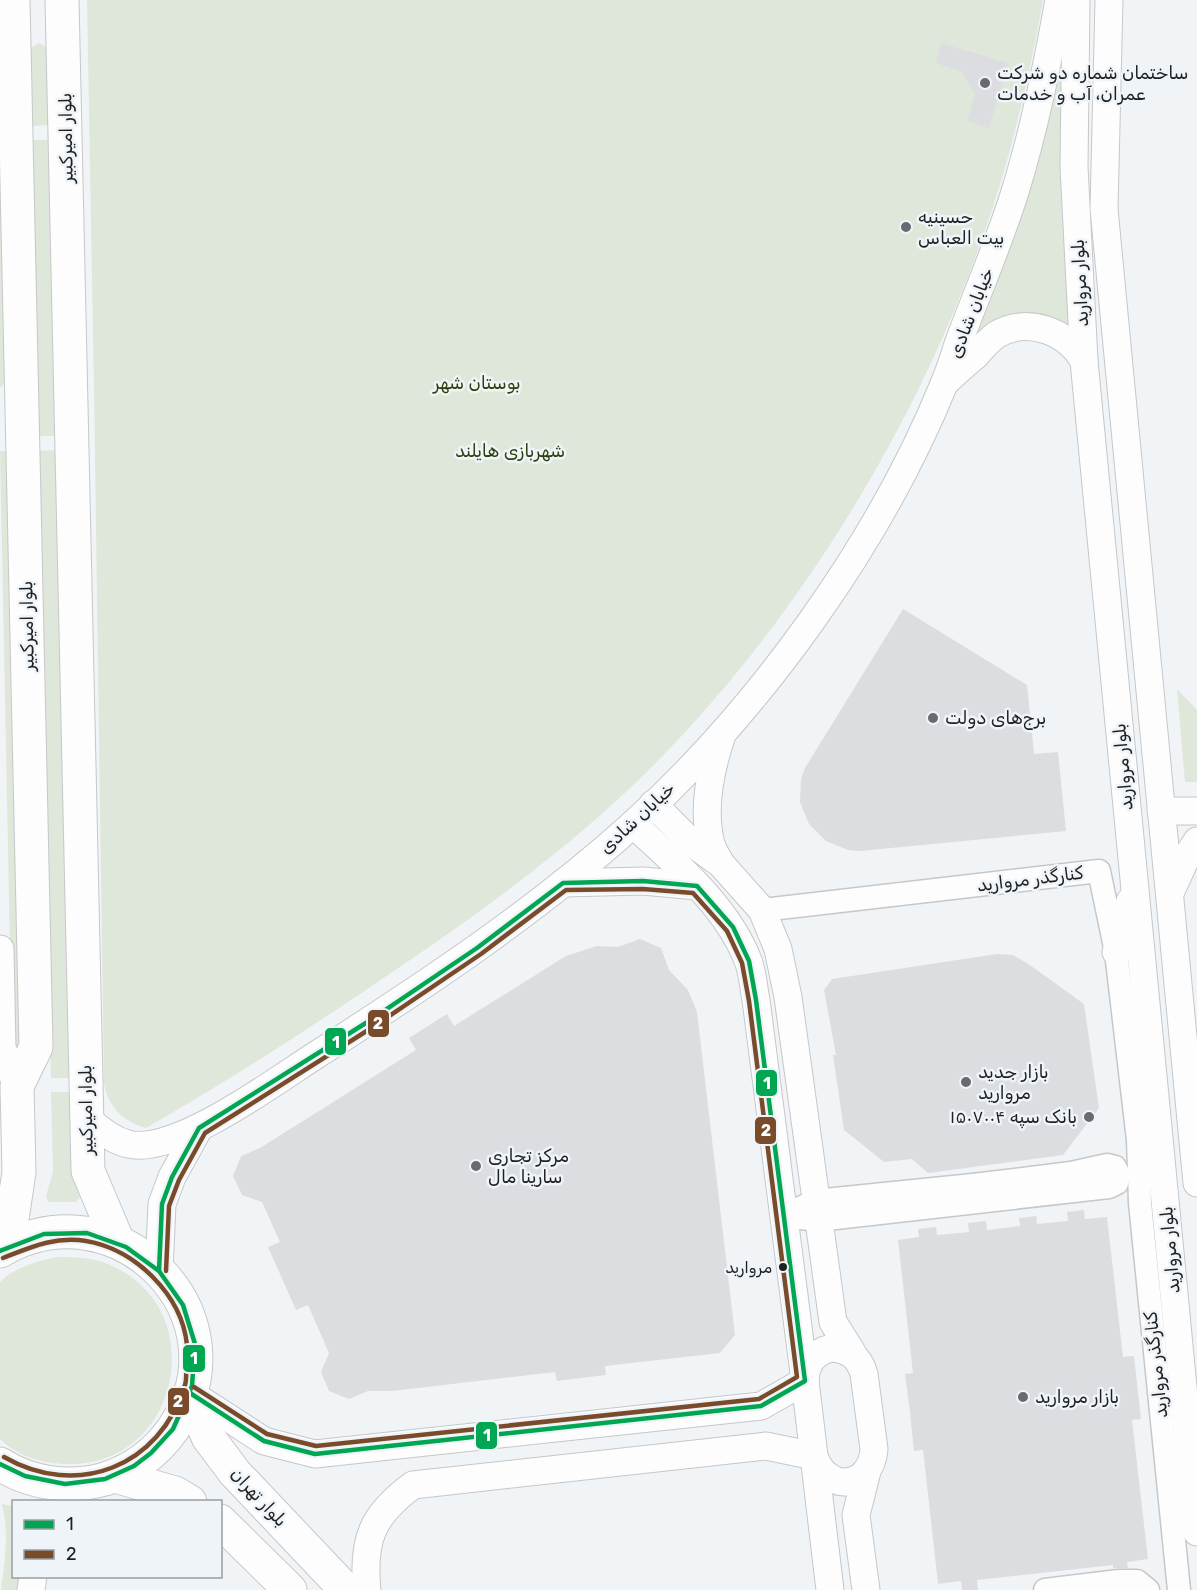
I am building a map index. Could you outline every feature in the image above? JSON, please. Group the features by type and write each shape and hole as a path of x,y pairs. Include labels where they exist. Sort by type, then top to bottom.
{"main road":[{"path":"13,10 63,10"},
{"name":"بلوار امیرکبیر","path":"4,1249 19,1173 17,1086 36,1047 13,10"},
{"name":"بلوار امیرکبیر","path":"63,10 88,1171 118,1242"},
{"path":"0,402 21,377"},
{"path":"0,1464 33,1479 76,1492 144,1460 167,1437 184,1409 190,1393 195,1360 191,1328 179,1297 159,1270 147,1259 118,1242 94,1235 70,1232 38,1235 4,1249"},
{"name":"بلوار تهران","path":"190,1393 208,1437 235,1473 346,1590"},
{"path":"114,1476 175,1493 187,1500"},
{"path":"222,1523 290,1590"}],"street":[{"name":"خیابان شادی","path":"87,1119 110,1137 131,1145 161,1143 199,1128 379,1014 477,948 563,883 633,824 724,731 780,662 848,566 886,506 945,383 962,331 1015,192 1041,96 1059,0"},
{"name":"بلوار مروارید","path":"1076,0 1074,167 1084,362 1197,1532"},
{"name":"بلوار مروارید","path":"1109,0 1104,209 1197,1183"},
{"name":"خیابان شادی","path":"945,383 985,343 998,334 1012,329 1042,328 1056,333 1069,342 1084,362"},
{"path":"1107,596 1111,584 1122,578 1134,582 1140,593"},
{"path":"724,731 709,779 707,825 711,846 721,864 762,910 778,949 788,997 832,1322 861,1363 864,1374 874,1449 873,1461 867,1471 856,1515 866,1590"},
{"path":"653,804 682,851 697,886 733,927 748,961 756,999 830,1590"},
{"path":"1161,812 1197,811"},
{"path":"633,824 682,851 721,864"},
{"path":"1169,894 1187,856 1197,841"},
{"name":"کنارگذر مروارید","path":"762,910 1099,871 1116,952 1138,1140 1140,1203 1179,1590"},
{"path":"563,883 643,881 697,886"},
{"path":"1116,952 1135,885"},
{"path":"0,949 2,1048 17,1086"},
{"path":"1148,1021 1154,1032 1166,1036 1177,1030 1181,1018"},
{"name":"خیابان شادی","path":"159,1270 162,1204 172,1177 199,1128"},
{"path":"783,1216 1108,1176 1138,1140"},
{"path":"1108,1176 1140,1203"},
{"path":"805,1381 806,1369 811,1359 820,1351 831,1348 843,1349 853,1354"},
{"path":"190,1393 264,1441 315,1454 761,1406 805,1381"},
{"path":"367,1590 365,1572 368,1545 374,1523 392,1500 413,1485 766,1446 814,1456"},
{"path":"814,1456 825,1476 836,1481 847,1482 859,1478 867,1471"},
{"path":"1045,1590 1137,1581 1148,1590"}],"green space":[{"name":"بوستان شهر","path":"87,0 1043,0 1032,59 1003,176 955,310 920,386 881,460 837,534 790,604 738,671 684,734 626,792 569,842 510,888 329,1015 146,1128 130,1122 118,1112 109,1100 104,1084"},
{"path":"1069,1 1076,334 993,326 972,335"},
{"path":"39,43 48,48 51,125 30,126 30,48"},
{"path":"31,140 51,140 58,436 37,436"},
{"path":"0,141 7,380 0,388"},
{"path":"58,450 71,1078 51,1078 37,451"},
{"path":"0,451 8,451 21,1046 12,1046"},
{"path":"1177,689 1197,710 1197,782 1185,782"},
{"path":"51,1092 72,1092 73,1172 80,1197 76,1202 48,1202 46,1196 53,1172"},
{"path":"56,1257 84,1258 104,1262 142,1286 163,1315 171,1348 169,1382 157,1414 136,1440 106,1458 67,1464 31,1458 14,1450 0,1439 0,1282 19,1269"},
{"path":"2,1504 12,1506 12,1578 21,1578 19,1590 1,1590 6,1537"}],"building":[{"name":"ساختمان شماره دو شرکت عمران، آب و خدمات","path":"941,43 1008,63 989,128 967,121 975,95 962,72 936,63"},
{"name":"برج‌های دولت","path":"903,609 1027,685 1034,754 1058,752 1066,831 860,851 848,850 826,841 809,824 800,802 801,779 805,768"},
{"name":"مرکز تجاری سارینا مال","path":"640,939 661,948 669,970 688,990 697,1012 735,1335 720,1353 605,1366 606,1375 557,1381 555,1372 392,1391 368,1391 349,1399 329,1391 321,1372 329,1353 308,1305 296,1310 268,1247 280,1242 262,1202 242,1195 233,1176 241,1156 260,1148 416,1050 409,1038 447,1014 454,1026 566,956 597,946 618,947"},
{"name":"بازار جدید مروارید","path":"997,954 1013,955 1027,963 1084,1004 1099,1108 1063,1155 928,1173 912,1159 884,1162 844,1130 833,1055 836,1055 824,990 832,979"},
{"name":"بازار مروارید","path":"1084,1210 1085,1219 1107,1217 1123,1357 1134,1356 1141,1419 1132,1420 1148,1559 1127,1562 1128,1568 1113,1568 1113,1565 977,1580 978,1590 962,1590 961,1581 938,1584 923,1450 914,1451 905,1374 913,1373 898,1240 919,1237 918,1229 936,1227 937,1235 969,1232 968,1223 986,1221 987,1230 1020,1226 1019,1218 1036,1216 1037,1224 1068,1221 1067,1212"}],"transit line":[{"name":"1","path":"159,1271 162,1204 172,1177 199,1128 369,1021 477,948 563,883 643,881 697,886 733,927 749,961 756,1000 805,1381 761,1406 315,1454 264,1441 190,1393"},
{"name":"2","path":"166,1271 169,1206 179,1180 205,1133 373,1027 481,954 566,890 643,889 693,893 727,931 742,963 749,1001 797,1377 759,1399 316,1446 267,1434 194,1387"},
{"name":"1","path":"0,1251 44,1234 87,1233 126,1247 159,1271 183,1305 195,1344 192,1386 173,1429 151,1453 134,1466 105,1479 65,1484 25,1476 0,1464"},
{"name":"2","path":"3,1258 43,1243 64,1240 86,1241 122,1254 138,1264 166,1292 183,1327 187,1349 186,1383 173,1413 156,1437 136,1455 112,1468 87,1474 60,1475 32,1469 4,1457"}],"place":[{"name":"ساختمان شماره دو شرکت عمران، آب و خدمات","path":"985,83"},
{"name":"حسینیه بیت العباس","path":"906,227"},
{"name":"برج‌های دولت","path":"933,718"},
{"name":"بازار جدید مروارید","path":"966,1082"},
{"name":"بانک سپه ۱۵۰۷۰۰۴","path":"1089,1117"},
{"name":"مرکز تجاری سارینا مال","path":"476,1166"},
{"name":"مروارید","path":"783,1267"},
{"name":"بازار مروارید","path":"1023,1397"}],"park label":[{"name":"شهربازی هایلند","path":"510,451"}]}
